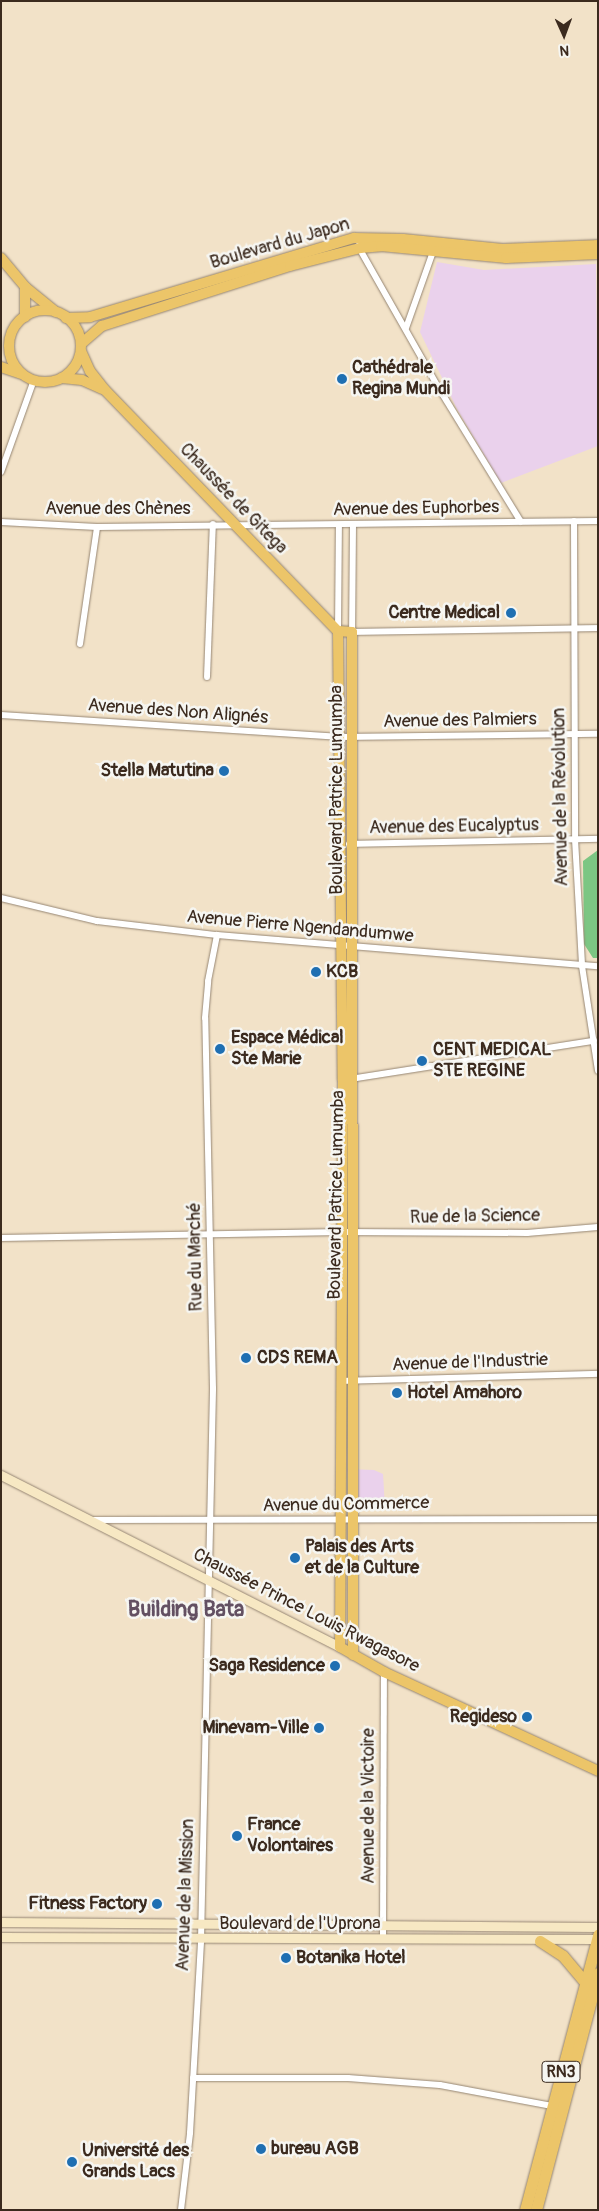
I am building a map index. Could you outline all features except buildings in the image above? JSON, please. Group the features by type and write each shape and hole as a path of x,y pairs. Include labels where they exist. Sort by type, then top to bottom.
{"highway":[{"name":"RN3","path":"525,2210 597,1938"},
{"path":"540,1942 563,1956 585,1982"},
{"name":"RN3","path":"536,2210 598,1973"}],"main road":[{"name":"Boulevard du Japon","path":"81,348 102,326 200,288 354,238 435,247 489,258 598,245"},
{"name":"Boulevard du Japon","path":"62,315 90,317 360,248 381,246 435,247"},
{"name":"Boulevard du Japon","path":"525,253 598,254"},
{"path":"1,258 24,286 77,329 81,348 74,366 62,378 53,381 34,380 1,367"},
{"path":"24,286 25,317"},
{"path":"1,341 11,335 25,317 40,311 62,315"},
{"path":"11,335 12,361 24,375"},
{"name":"Chaussée de Gitega","path":"81,348 90,371 105,390 338,631"},
{"name":"Chaussée de Gitega","path":"62,378 82,380 105,390"},
{"path":"338,631 352,632"},
{"name":"Boulevard Patrice Lumumba","path":"338,631 341,737 341,1232 354,1520 353,1655"},
{"name":"Boulevard Patrice Lumumba","path":"340,1647 342,1520 352,1232 354,1079 352,632"},
{"name":"Chaussée Prince Louis Rwagasore","path":"340,1647 384,1672 598,1771"}],"street":[{"path":"354,238 521,522"},
{"path":"406,328 435,247"},
{"path":"1,472 34,380"},
{"name":"Avenue de la Révolution","path":"574,521 575,839 582,966 598,1071"},
{"name":"Avenue des Euphorbes","path":"235,525 598,521"},
{"name":"Avenue des Chènes","path":"1,522 96,527 235,525"},
{"path":"207,677 213,524"},
{"name":"Boulevard Patrice Lumumba","path":"338,631 339,525"},
{"name":"Boulevard Patrice Lumumba","path":"352,632 353,525"},
{"path":"80,644 96,527"},
{"path":"352,632 598,628"},
{"name":"Avenue des Non Alignés","path":"1,715 352,737"},
{"name":"Avenue des Palmiers","path":"352,737 598,734"},
{"name":"Avenue des Eucalyptus","path":"341,844 598,839"},
{"name":"Avenue Pierre Ngendandumwe","path":"1,898 97,921 217,935 341,947 598,966"},
{"name":"Rue du Marché","path":"210,1580 212,1522 211,1234 205,1018 217,935"},
{"path":"342,1080 594,1042"},
{"name":"Rue de la Science","path":"1,1238 341,1232 517,1233 598,1226"},
{"name":"Avenue de l'Industrie","path":"347,1381 598,1374"},
{"name":"Chaussée Prince Louis Rwagasore","path":"1,1475 94,1520 340,1647"},
{"name":"Avenue du Commerce","path":"94,1520 212,1522 598,1519"},
{"name":"Avenue de la Mission","path":"180,2210 193,2078 201,1940 210,1580"},
{"name":"Avenue de la Victoire","path":"383,1940 384,1672"},
{"name":"Boulevard de l'Uprona","path":"1,1922 598,1927"},
{"path":"557,1927 557,1941"},
{"name":"Boulevard de l'Uprona","path":"1,1937 540,1942 597,1938"},
{"path":"193,2078 348,2078 440,2085 552,2106"}],"shaded area":[{"path":"437,262 484,270 596,264 598,446 501,483 457,409 420,332"},
{"path":"347,1469 374,1470 383,1474 385,1507 366,1506 352,1499"}],"green space":[{"path":"598,850 598,958 593,958 584,944 583,861"}],"place":[{"name":"Cathédrale Regina Mundi","path":"342,379"},
{"name":"Centre Medical","path":"511,613"},
{"name":"Stella Matutina","path":"224,771"},
{"name":"KCB","path":"316,972"},
{"name":"Espace Médical Ste Marie","path":"220,1049"},
{"name":"CENT MEDICAL STE REGINE","path":"422,1061"},
{"name":"CDS REMA","path":"246,1358"},
{"name":"Hotel Amahoro","path":"397,1393"},
{"name":"Palais des Arts et de la Culture","path":"295,1558"},
{"name":"Saga Residence","path":"335,1666"},
{"name":"Regideso","path":"527,1717"},
{"name":"Minevam-Ville","path":"319,1728"},
{"name":"France Volontaires","path":"237,1836"},
{"name":"Fitness Factory","path":"157,1904"},
{"name":"Botanika Hotel","path":"286,1958"},
{"name":"bureau AGB","path":"261,2149"},
{"name":"Université des Grands Lacs","path":"72,2162"}],"district":[{"name":"Building Bata","path":"186,1610"}]}
